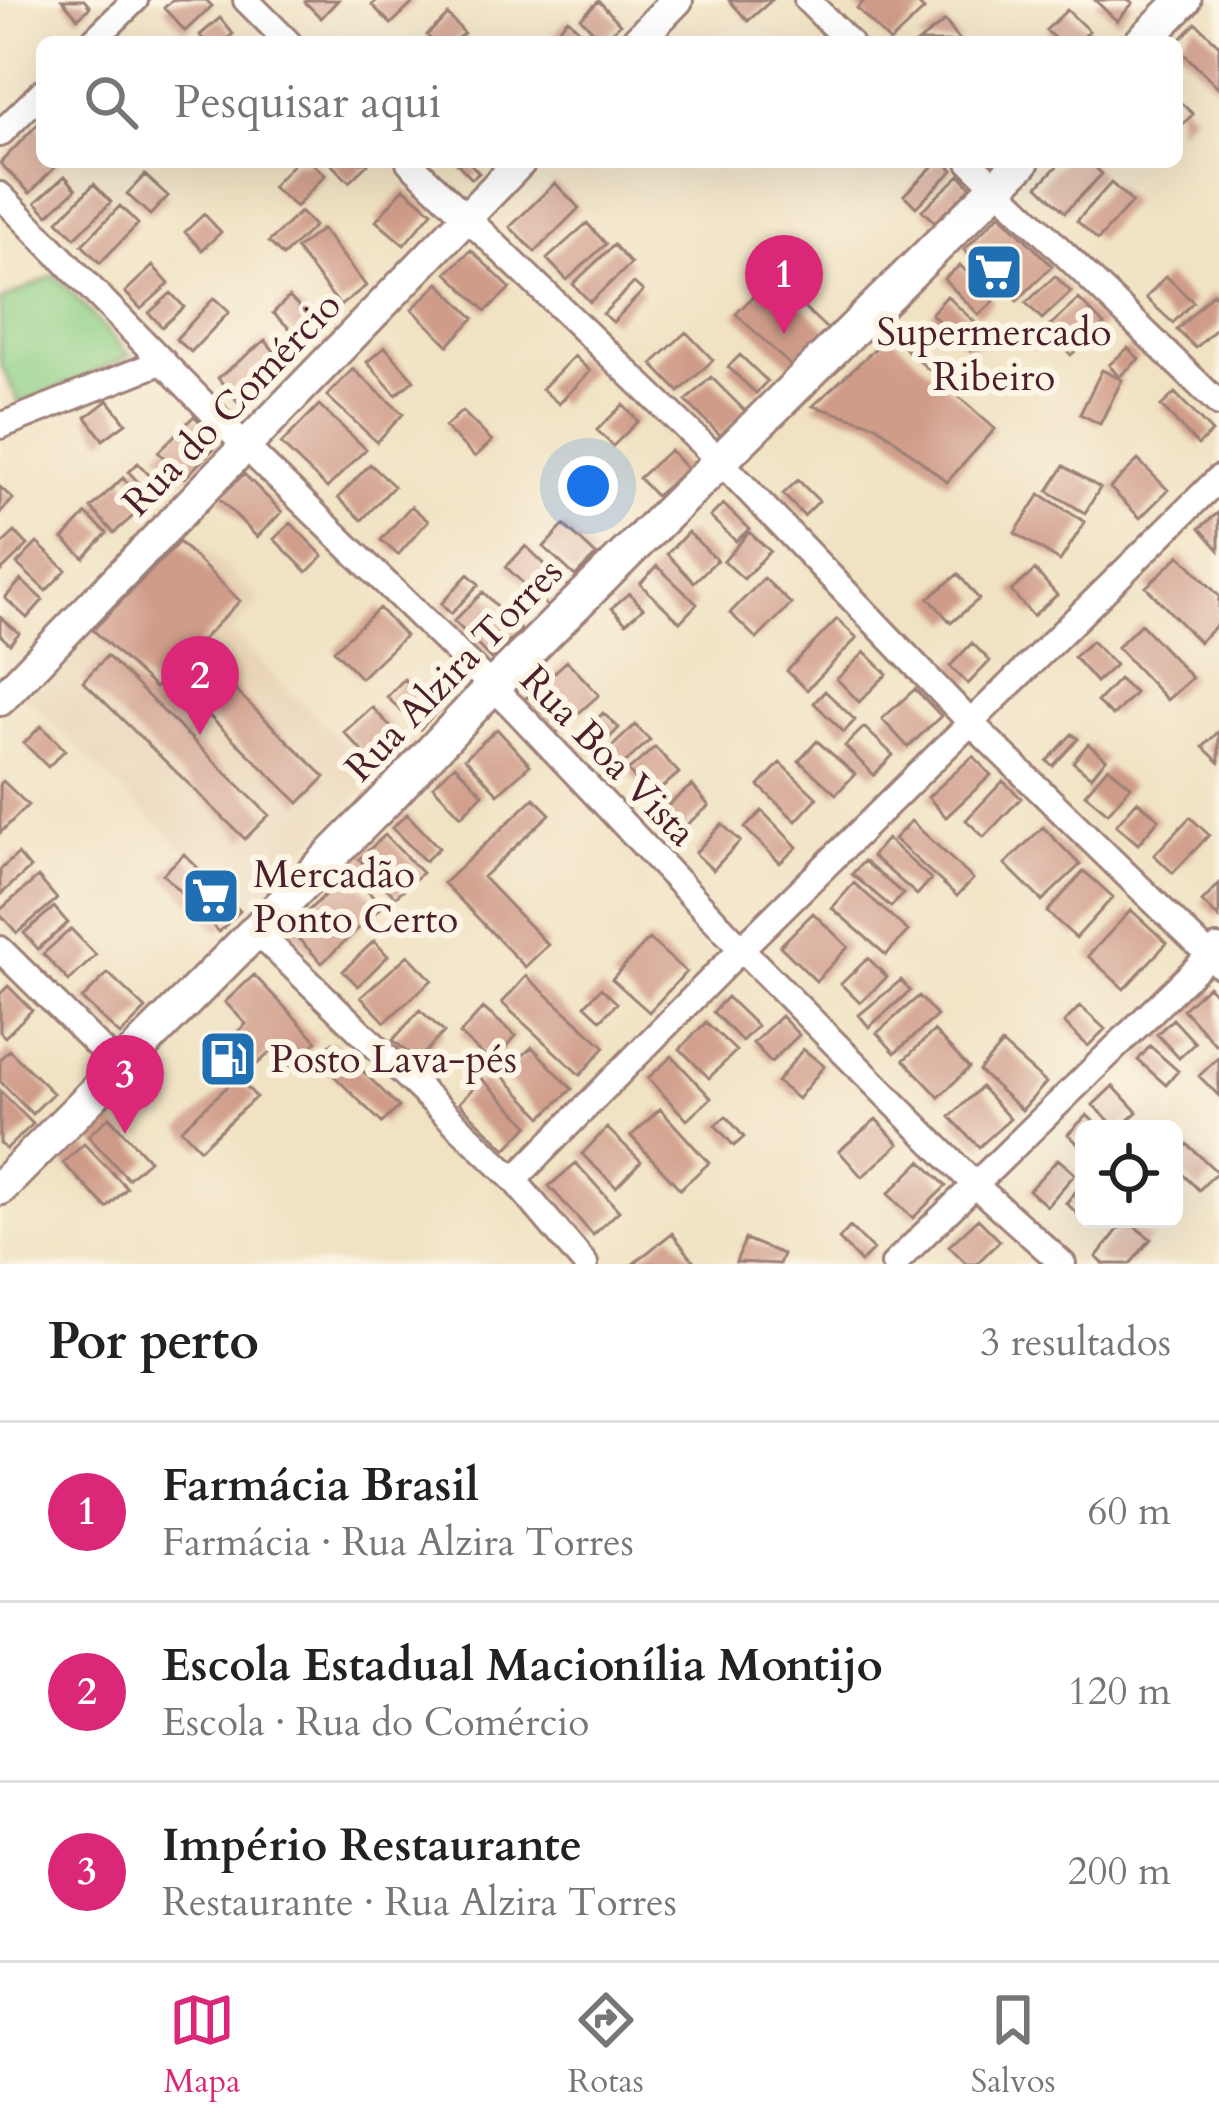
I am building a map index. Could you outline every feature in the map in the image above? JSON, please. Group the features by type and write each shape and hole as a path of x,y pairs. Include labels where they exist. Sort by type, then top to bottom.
{"main road":[{"path":"1148,36 1184,0"},
{"name":"Rua Alzira Torres","path":"0,1188 394,793 491,688 1016,168"}],"street":[{"path":"98,36 135,0"},
{"path":"246,0 282,36"},
{"path":"642,36 677,0"},
{"path":"807,0 844,36"},
{"path":"0,134 36,98"},
{"path":"415,168 721,462 970,723 1216,956 894,1264"},
{"name":"Rua do Comércio","path":"0,700 514,168"},
{"path":"976,168 1219,404"},
{"name":"Rua Boa Vista","path":"0,195 246,447 514,707 975,1184 1063,1264"},
{"path":"2,420 163,361"},
{"path":"514,1180 1219,478"},
{"path":"256,931 514,1180 585,1264"},
{"path":"0,949 119,1067"}],"shaded area":[{"path":"185,529 259,600 229,633 377,776 246,910 23,695"}],"green space":[{"path":"55,275 130,356 20,404 0,363 0,301"}],"building":[{"path":"62,0 84,0 90,7 78,18"},
{"path":"172,0 206,0 212,6 185,31 164,8"},
{"path":"307,0 338,0 321,18"},
{"path":"377,0 416,0 391,24 372,5"},
{"path":"729,0 772,0 748,21"},
{"path":"865,0 914,0 924,10 896,36 884,36 857,8"},
{"path":"1095,0 1129,0 1133,3 1117,21"},
{"path":"599,1 620,24 607,36 597,36 581,18"},
{"path":"1067,10 1089,31 1084,36 1052,36 1046,30"},
{"path":"448,15 464,33 460,36 427,35"},
{"path":"220,18 233,34 230,36 200,35"},
{"path":"568,19 585,36 552,36"},
{"path":"945,21 956,36 926,36"},
{"path":"1196,23 1219,45 1219,88 1183,53 1183,37"},
{"path":"1183,105 1193,114 1183,124"},
{"path":"36,126 36,168 54,168 30,193 0,163"},
{"path":"289,168 317,168 325,175 296,207 272,187"},
{"path":"335,168 364,168 349,182"},
{"path":"462,168 474,168 479,173 472,179"},
{"path":"931,168 953,170 916,207 904,195"},
{"path":"1055,168 1096,168 1102,174 1065,212 1038,186"},
{"path":"145,175 168,196 150,215 127,194"},
{"path":"960,175 972,188 934,222 922,210"},
{"path":"65,176 76,189 48,215 36,202"},
{"path":"555,183 579,208 535,252 510,227"},
{"path":"1111,183 1132,202 1098,240 1077,221"},
{"path":"94,184 111,202 75,238 58,221"},
{"path":"404,188 432,212 404,245 376,221"},
{"path":"120,206 138,224 100,263 82,245"},
{"path":"300,212 314,226 283,256 269,242"},
{"path":"204,214 221,232 202,250 185,232"},
{"path":"1000,214 1052,266 1017,301 964,250"},
{"path":"587,223 606,244 567,280 547,259"},
{"path":"322,229 366,286 340,306 296,249"},
{"path":"614,245 631,264 590,302 573,284"},
{"path":"471,250 510,288 486,311 447,273"},
{"path":"960,265 994,301 979,315 944,279"},
{"path":"153,266 169,284 141,309 125,292"},
{"path":"1055,276 1071,292 1042,319 1026,303"},
{"path":"1166,276 1193,302 1173,323 1146,298"},
{"path":"772,277 827,329 791,366 736,314"},
{"path":"439,283 474,318 448,345 412,309"},
{"path":"634,283 643,291 613,322 603,314"},
{"path":"171,293 184,307 162,327 149,313"},
{"path":"1213,293 1219,298 1219,326 1196,348 1177,330"},
{"path":"947,296 986,333 970,350 931,314"},
{"path":"289,297 313,320 298,336 273,313"},
{"path":"214,298 229,312 191,352 176,339"},
{"path":"1079,299 1104,325 1071,355 1046,329"},
{"path":"686,332 713,360 679,392 652,364"},
{"path":"890,335 995,429 947,482 876,425 813,406"},
{"path":"265,340 289,369 243,408 218,378"},
{"path":"385,347 414,380 396,395 367,362"},
{"path":"1128,348 1139,359 1119,377 1109,365"},
{"path":"740,355 767,381 756,393 728,367"},
{"path":"574,356 590,371 559,404 542,389"},
{"path":"353,369 403,414 377,442 327,396"},
{"path":"1102,370 1122,380 1100,424 1080,414"},
{"path":"711,377 746,412 721,436 686,401"},
{"path":"1175,393 1212,432 1198,445 1161,406"},
{"path":"108,400 126,423 103,440 86,417"},
{"path":"319,405 366,449 327,488 281,444"},
{"path":"623,405 638,421 613,446 597,430"},
{"path":"462,411 492,441 475,457 445,427"},
{"path":"194,416 220,442 185,478 158,452"},
{"path":"670,450 687,469 656,496 639,478"},
{"path":"1138,460 1168,490 1140,518 1110,488"},
{"path":"138,463 163,490 153,499 129,472"},
{"path":"370,464 394,486 362,520 338,498"},
{"path":"1064,466 1100,488 1085,513 1048,491"},
{"path":"244,474 282,512 257,537 219,498"},
{"path":"123,478 147,504 114,533 91,508"},
{"path":"798,480 819,501 804,516 783,494"},
{"path":"0,487 13,499 0,513"},
{"path":"1040,494 1085,522 1060,561 1015,533"},
{"path":"723,504 749,529 736,541 710,517"},
{"path":"411,506 428,521 398,555 381,540"},
{"path":"1219,512 1219,550 1200,528"},
{"path":"86,514 107,533 84,558 63,539"},
{"path":"291,523 323,556 307,572 274,539"},
{"path":"564,525 596,555 575,576 544,547"},
{"path":"15,532 28,545 0,572 0,546"},
{"path":"688,532 717,560 694,582 667,554"},
{"path":"749,532 770,551 744,579 724,561"},
{"path":"179,542 240,601 155,688 93,630"},
{"path":"37,543 66,570 46,591 17,564"},
{"path":"526,546 568,587 548,607 506,567"},
{"path":"1180,555 1219,596 1219,623 1199,642 1146,587"},
{"path":"657,566 697,604 680,622 640,584"},
{"path":"1035,570 1057,595 1033,616 1011,591"},
{"path":"468,574 479,584 451,614 441,604"},
{"path":"958,574 979,599 951,623 929,598"},
{"path":"764,578 791,604 757,639 730,613"},
{"path":"21,580 43,600 27,618 5,598"},
{"path":"483,592 521,630 491,659 454,621"},
{"path":"629,593 643,608 626,623 612,608"},
{"path":"379,608 405,636 361,678 334,650"},
{"path":"0,617 19,633 10,644 0,635"},
{"path":"837,619 857,638 807,690 787,671"},
{"path":"1141,624 1192,678 1167,700 1117,647"},
{"path":"1092,641 1115,665 1096,682 1074,657"},
{"path":"972,643 990,661 968,684 950,666"},
{"path":"865,652 887,674 859,702 837,679"},
{"path":"199,655 325,777 299,803 173,681"},
{"path":"107,656 269,815 245,839 83,681"},
{"path":"567,661 599,695 555,734 524,700"},
{"path":"404,679 438,710 420,729 387,697"},
{"path":"1119,679 1135,693 1113,716 1097,702"},
{"path":"915,689 941,716 908,747 882,719"},
{"path":"825,691 855,720 844,732 814,703"},
{"path":"372,707 406,743 379,769 344,732"},
{"path":"603,713 619,728 591,756 575,741"},
{"path":"635,725 650,740 614,773 600,758"},
{"path":"41,726 65,750 48,767 24,743"},
{"path":"864,727 893,755 874,775 845,746"},
{"path":"497,729 530,765 498,794 465,758"},
{"path":"1219,731 1219,762 1203,747"},
{"path":"1072,734 1078,739 1053,766 1047,761"},
{"path":"817,741 855,774 836,794 799,761"},
{"path":"1088,744 1106,759 1091,777 1073,762"},
{"path":"655,747 679,773 651,797 628,771"},
{"path":"973,756 991,775 946,817 928,797"},
{"path":"780,763 817,798 796,821 759,786"},
{"path":"455,765 483,794 461,816 433,786"},
{"path":"1108,767 1131,786 1108,813 1085,794"},
{"path":"3,781 28,805 0,833 0,784"},
{"path":"1003,781 1021,798 984,837 966,820"},
{"path":"692,785 709,806 673,836 655,816"},
{"path":"534,798 550,814 483,877 548,945 525,967 444,883"},
{"path":"1137,801 1159,819 1138,844 1116,825"},
{"path":"762,811 797,847 780,863 745,828"},
{"path":"407,814 439,848 425,861 392,828"},
{"path":"1190,817 1209,835 1173,873 1154,855"},
{"path":"911,821 973,879 957,896 894,839"},
{"path":"722,824 740,841 713,870 695,853"},
{"path":"1043,827 1080,865 1042,901 1005,864"},
{"path":"385,835 422,873 395,897 359,859"},
{"path":"887,839 931,879 917,895 872,856"},
{"path":"18,854 30,868 0,895 0,870"},
{"path":"184,854 240,911 219,932 163,874"},
{"path":"864,861 903,894 891,907 852,874"},
{"path":"1084,871 1113,897 1076,938 1047,912"},
{"path":"349,872 382,906 322,963 289,929"},
{"path":"38,877 57,899 17,933 0,910"},
{"path":"854,883 908,931 886,955 832,908"},
{"path":"1219,884 1219,918 1202,902"},
{"path":"54,907 68,923 38,949 24,933"},
{"path":"1131,910 1167,943 1124,989 1088,956"},
{"path":"813,913 848,947 816,981 780,946"},
{"path":"71,929 96,955 69,981 43,954"},
{"path":"649,939 686,972 649,1012 612,979"},
{"path":"374,941 388,956 358,986 343,971"},
{"path":"408,955 432,980 385,1022 361,997"},
{"path":"868,958 887,977 860,1003 841,984"},
{"path":"108,973 146,1009 120,1035 82,999"},
{"path":"254,975 317,1041 289,1067 273,1050 253,1068 228,1041 246,1024 225,1002"},
{"path":"526,976 605,1047 580,1075 502,1003"},
{"path":"901,980 910,991 869,1027 859,1015"},
{"path":"8,986 32,1010 5,1037 0,1032 0,994"},
{"path":"1208,986 1219,998 1216,1045 1183,1009"},
{"path":"601,988 617,1003 601,1020 585,1005"},
{"path":"919,996 937,1016 895,1053 877,1033"},
{"path":"727,997 757,1026 742,1041 713,1012"},
{"path":"1080,1006 1105,1029 1088,1046 1064,1023"},
{"path":"483,1008 516,1036 492,1063 460,1034"},
{"path":"420,1010 444,1032 417,1061 393,1040"},
{"path":"781,1016 799,1035 771,1062 753,1043"},
{"path":"1173,1019 1195,1043 1179,1058 1157,1034"},
{"path":"706,1022 736,1051 709,1078 680,1049"},
{"path":"934,1031 969,1068 939,1097 904,1060"},
{"path":"333,1042 399,1107 382,1123 316,1058"},
{"path":"1002,1044 1046,1083 1022,1110 979,1071"},
{"path":"1150,1046 1178,1071 1166,1085 1138,1060"},
{"path":"532,1047 572,1089 542,1117 502,1075"},
{"path":"803,1049 824,1066 798,1099 777,1082"},
{"path":"9,1050 53,1093 32,1114 0,1081 0,1059"},
{"path":"672,1056 711,1098 687,1120 648,1078"},
{"path":"1219,1057 1219,1096 1199,1076"},
{"path":"238,1077 256,1097 200,1149 181,1129"},
{"path":"482,1079 529,1125 506,1149 459,1103"},
{"path":"1113,1086 1137,1112 1128,1120 1109,1120 1093,1105"},
{"path":"981,1087 1010,1119 979,1147 950,1117"},
{"path":"0,1091 33,1124 6,1149 0,1143"},
{"path":"660,1109 709,1163 680,1189 631,1136"},
{"path":"726,1116 744,1137 734,1146 715,1125"},
{"path":"109,1117 149,1160 128,1179 88,1136"},
{"path":"876,1119 899,1144 862,1177 839,1151"},
{"path":"607,1128 641,1161 616,1187 582,1154"},
{"path":"84,1144 127,1188 107,1208 63,1163"},
{"path":"1187,1144 1217,1172 1199,1190 1183,1175"},
{"path":"1058,1159 1075,1174 1047,1206 1029,1190"},
{"path":"921,1161 946,1186 913,1218 888,1194"},
{"path":"576,1163 619,1211 593,1235 549,1186"},
{"path":"978,1219 1000,1241 976,1264 967,1264 949,1246"},
{"path":"850,1227 873,1250 861,1262 839,1239"},
{"path":"1120,1228 1137,1228 1151,1239 1130,1264 1104,1264 1096,1257"},
{"path":"672,1233 696,1264 633,1264"},
{"path":"745,1239 783,1254 779,1264 736,1262"}],"place":[{"name":"Supermercado Ribeiro","path":"994,272"},
{"name":"Farmácia Brasil","path":"784,334"},
{"name":"Escola Estadual Macionília Montijo","path":"200,735"},
{"name":"Mercadão Ponto Certo","path":"211,896"},
{"name":"Posto Lava-pés","path":"228,1059"},
{"name":"Império Restaurante","path":"125,1134"}]}
